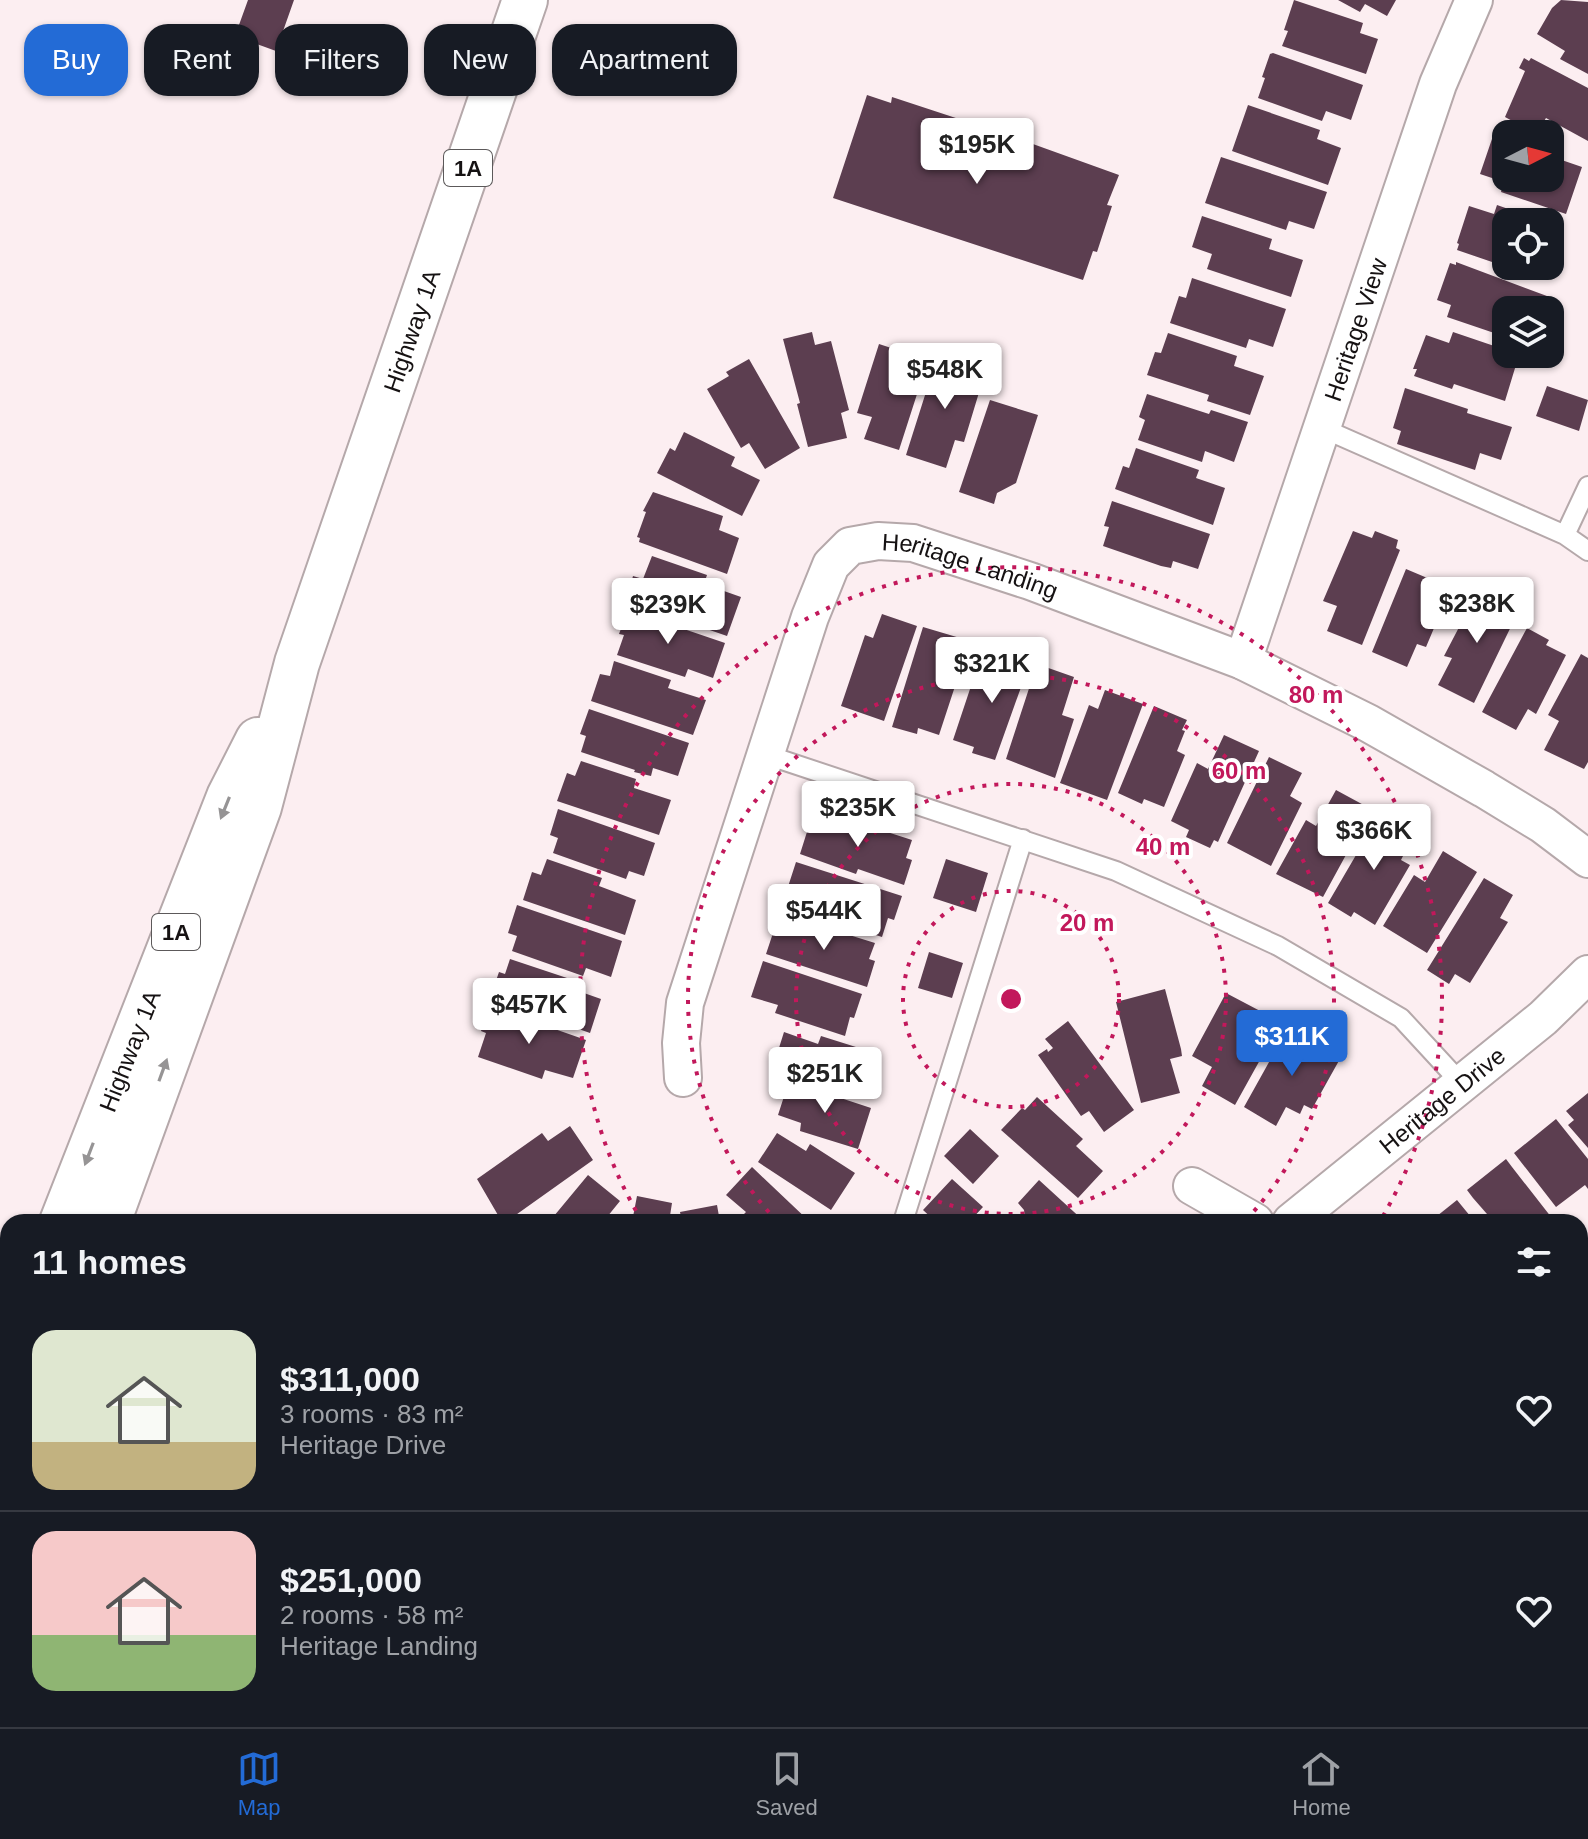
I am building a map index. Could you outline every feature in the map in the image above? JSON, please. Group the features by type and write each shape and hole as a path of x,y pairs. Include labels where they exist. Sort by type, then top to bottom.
{"main road":[{"name":"Highway 1A","path":"111,1214 259,807 297,663 525,0"},
{"name":"Highway 1A","path":"65,1214 229,797 297,663"}],"street":[{"name":"Heritage View","path":"1243,661 1438,84 1474,0"},
{"name":"Heritage Landing","path":"683,1078 681,1043 685,1003 822,584 831,565 850,546 878,541 913,543 1030,581 1243,661 1368,723 1458,774 1543,825 1588,859"},
{"name":"Heritage Drive","path":"1301,1214 1543,1018 1588,974"},
{"path":"1192,1186 1241,1214"}],"lane":[{"path":"1322,428 1565,535 1588,551"},
{"path":"1565,535 1588,486"},
{"path":"764,754 1116,871 1278,946 1401,1018 1461,1083"},
{"path":"906,1214 1023,839"}],"building":[{"path":"248,0 294,0 286,24 275,24 275,51 259,45 259,24 239,24"},
{"path":"1294,0 1363,23 1360,33 1378,39 1366,74 1282,46"},
{"path":"1338,0 1396,0 1387,16 1365,4 1360,12"},
{"path":"1561,0 1588,2 1588,74 1560,59 1565,51 1537,34 1552,8"},
{"path":"1273,53 1363,85 1351,120 1326,111 1322,121 1258,98 1265,78 1262,77"},
{"path":"1524,58 1529,61 1531,58 1588,88 1588,141 1564,128 1564,120 1510,120 1505,117 1525,71 1519,68"},
{"path":"867,95 891,103 892,97 968,122 967,126 1018,143 1019,139 1119,175 1107,205 1112,206 1097,252 1093,251 1083,280 833,198"},
{"path":"1248,105 1320,130 1317,139 1341,148 1328,185 1232,151"},
{"path":"1492,139 1492,178 1480,174"},
{"path":"1221,157 1327,192 1314,229 1289,221 1286,230 1205,203"},
{"path":"1564,161 1582,167 1566,214 1564,208 1548,208 1501,192 1564,192"},
{"path":"1469,206 1492,213 1492,262 1457,250"},
{"path":"1202,216 1272,239 1269,249 1303,260 1291,297 1207,269 1212,254 1192,247"},
{"path":"1456,262 1492,275 1492,280 1504,280 1547,296 1492,296 1492,332 1447,317 1451,305 1437,300 1450,263 1456,265"},
{"path":"1192,278 1286,309 1273,347 1249,339 1246,348 1170,323 1179,296 1186,298"},
{"path":"812,332 815,345 831,341 849,410 841,413 847,438 808,447 783,339"},
{"path":"1453,332 1492,345 1492,368 1515,368 1505,401 1454,384 1452,389 1414,376 1417,369 1413,369 1426,335 1449,343"},
{"path":"1168,333 1237,356 1234,366 1264,376 1250,415 1207,401 1209,395 1147,375 1155,352 1161,353"},
{"path":"879,344 928,360 899,450 864,439 872,417 857,413"},
{"path":"939,351 964,359 961,369 984,376 964,442 955,440 946,468 906,455"},
{"path":"749,359 800,448 765,469 749,443 741,448 707,389 729,376 726,372"},
{"path":"1547,386 1588,400 1579,431 1536,416"},
{"path":"1405,388 1512,427 1501,460 1480,453 1475,470 1397,444 1401,431 1393,428"},
{"path":"1147,394 1209,414 1211,410 1248,422 1234,462 1205,451 1202,462 1138,440 1145,420 1139,417"},
{"path":"990,400 1038,415 1016,483 997,493 994,504 959,492"},
{"path":"684,432 735,457 731,466 760,480 742,516 657,473 670,448 675,451"},
{"path":"1136,448 1199,470 1196,478 1225,488 1213,525 1115,489 1123,466 1129,468"},
{"path":"653,492 723,516 719,530 739,538 727,574 639,542 640,538 637,537 646,512 643,511"},
{"path":"1112,501 1210,534 1198,569 1173,561 1171,568 1161,566 1103,546 1109,527 1104,526"},
{"path":"1353,531 1372,538 1375,531 1398,540 1396,548 1400,550 1362,645 1327,631 1337,606 1323,601"},
{"path":"652,556 707,575 704,584 741,597 727,636 626,601 633,576 643,579"},
{"path":"1406,569 1451,588 1426,647 1417,644 1407,667 1372,652"},
{"path":"1479,589 1519,610 1474,703 1438,685 1452,658 1444,656"},
{"path":"628,610 725,643 713,678 688,669 685,677 617,655 624,635 619,634"},
{"path":"882,614 917,626 884,721 841,706 865,635 873,638"},
{"path":"923,627 960,638 950,668 960,671 939,735 918,728 917,734 892,727"},
{"path":"1527,628 1549,640 1546,645 1566,655 1536,714 1528,709 1516,730 1482,712"},
{"path":"993,650 1030,662 995,760 972,753 974,747 953,740 972,683 981,686"},
{"path":"1581,654 1588,658 1588,762 1584,769 1544,750 1559,721 1548,715"},
{"path":"614,661 671,680 668,688 706,700 693,735 591,701 600,674 610,676"},
{"path":"1037,664 1074,677 1062,715 1074,719 1055,778 1006,759"},
{"path":"1105,690 1143,704 1107,800 1060,783 1089,705 1098,709"},
{"path":"1154,706 1187,720 1177,751 1185,755 1164,807 1144,799 1142,804 1118,793"},
{"path":"589,709 689,743 678,776 653,768 651,776 634,772 581,752 586,736 580,734"},
{"path":"1224,735 1259,751 1218,842 1214,840 1210,848 1186,837 1189,830 1171,821 1197,763 1208,769"},
{"path":"1269,757 1302,773 1290,796 1302,803 1271,866 1227,843"},
{"path":"581,761 636,779 634,788 671,800 659,835 557,801 567,773 575,776"},
{"path":"1336,790 1371,809 1323,897 1276,874 1306,820 1316,826"},
{"path":"558,809 655,843 644,876 629,871 626,879 553,853 558,838 550,835"},
{"path":"1380,814 1414,834 1401,860 1410,865 1375,925 1354,912 1351,917 1328,903"},
{"path":"812,816 851,829 853,821 912,840 906,858 912,860 904,885 858,869 856,874 800,854"},
{"path":"1443,851 1477,872 1427,953 1383,926 1414,875 1425,882"},
{"path":"547,859 602,878 599,886 636,900 625,935 523,900 532,872 541,875"},
{"path":"946,859 988,873 976,912 933,898"},
{"path":"796,862 902,896 894,920 888,918 882,937 810,914 813,905 785,896"},
{"path":"1484,878 1513,895 1500,918 1508,922 1470,983 1455,974 1449,984 1427,970"},
{"path":"517,905 622,941 611,977 586,968 583,976 512,951 517,936 508,933"},
{"path":"777,921 815,933 817,925 875,943 869,959 875,961 867,987 766,954"},
{"path":"929,952 963,963 952,998 918,988"},
{"path":"510,959 567,978 564,986 601,999 590,1033 490,998 499,972 505,974"},
{"path":"763,961 862,994 854,1018 850,1017 845,1036 775,1013 778,1005 751,997"},
{"path":"1165,989 1181,1049 1182,1056 1170,1059 1180,1093 1141,1103 1116,1002"},
{"path":"1226,993 1281,1022 1235,1105 1202,1086 1212,1067 1192,1056"},
{"path":"489,1006 586,1040 573,1078 545,1070 542,1079 478,1057 486,1033 481,1031"},
{"path":"1068,1021 1134,1110 1104,1132 1089,1111 1081,1116 1038,1055 1053,1048 1045,1039"},
{"path":"1288,1028 1341,1057 1312,1109 1304,1105 1300,1114 1286,1107 1276,1126 1244,1107"},
{"path":"784,1032 818,1044 821,1036 875,1053 870,1069 877,1071 868,1097 773,1067"},
{"path":"789,1081 871,1108 858,1149 800,1131 801,1123 778,1115"},
{"path":"1588,1093 1588,1148 1568,1125 1574,1120 1566,1111"},
{"path":"1037,1097 1083,1139 1076,1146 1103,1171 1078,1198 1001,1130"},
{"path":"1556,1119 1588,1159 1588,1189 1585,1185 1556,1207 1514,1153"},
{"path":"570,1126 593,1160 517,1214 497,1214 477,1179 542,1133 548,1141"},
{"path":"970,1129 999,1156 973,1184 944,1156"},
{"path":"777,1133 806,1151 810,1144 855,1173 831,1210 758,1162"},
{"path":"1506,1159 1549,1214 1487,1214 1467,1190"},
{"path":"752,1167 802,1214 744,1214 746,1212 726,1195"},
{"path":"588,1175 620,1201 609,1214 556,1214"},
{"path":"952,1179 983,1207 976,1214 927,1214 923,1210"},
{"path":"1039,1180 1076,1214 1024,1214 1018,1203"},
{"path":"637,1196 672,1203 670,1214 634,1214"},
{"path":"1457,1200 1468,1214 1440,1214"},
{"path":"717,1205 719,1214 680,1214"}]}
